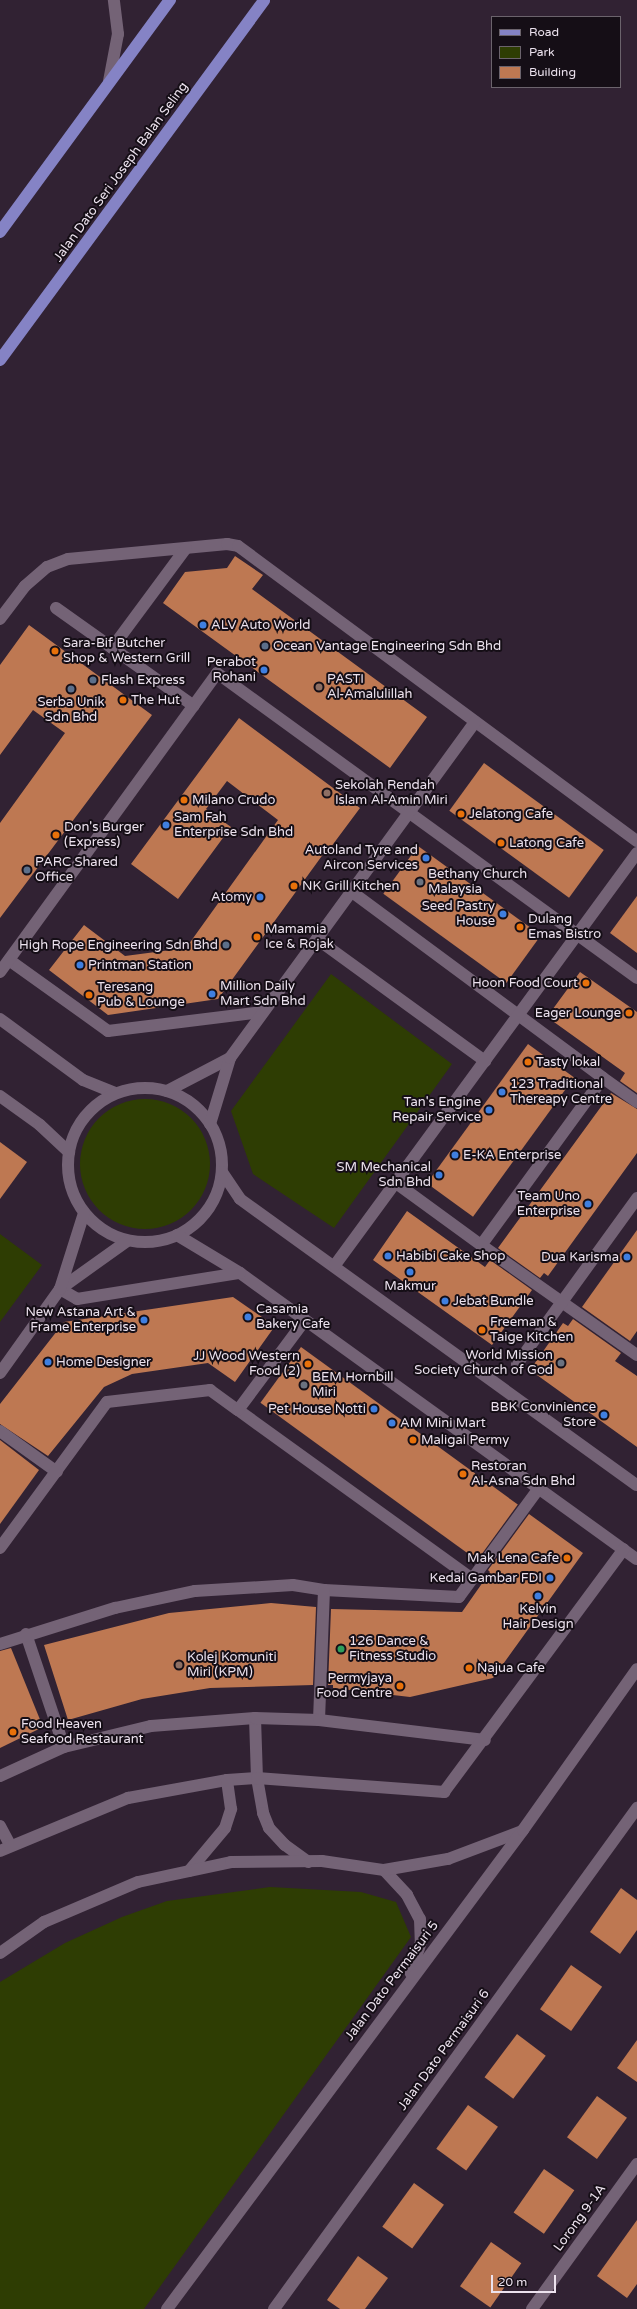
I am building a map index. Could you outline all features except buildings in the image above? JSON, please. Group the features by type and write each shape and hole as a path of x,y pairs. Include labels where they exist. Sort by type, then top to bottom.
{"main road":[{"path":"0,232 170,0"},
{"name":"Jalan Dato Seri Joseph Balan Seling","path":"0,360 264,0"}],"street":[{"path":"110,81 118,34 114,0"},
{"path":"0,619 25,586 46,567 68,559 227,544 248,551 475,722 637,841"},
{"path":"112,648 186,548"},
{"path":"56,608 194,706"},
{"path":"0,972 217,673 411,812 637,978"},
{"path":"210,1124 230,1058 411,812 475,722"},
{"path":"335,1265 637,853"},
{"path":"352,892 637,1102"},
{"path":"317,939 485,1061"},
{"path":"9,960 108,1031 263,1012"},
{"path":"0,1019 83,1080 115,1094"},
{"path":"167,1091 230,1058"},
{"path":"481,1245 603,1078"},
{"path":"141,1088 167,1091 184,1098 199,1110 210,1124 220,1147 222,1172 214,1198 199,1220 177,1235 152,1242 127,1241 103,1231 84,1214 73,1195 68,1174 68,1152 77,1128 93,1108 115,1094 141,1088"},
{"path":"0,1096 40,1125 68,1152"},
{"path":"222,1172 240,1199 335,1265 637,1485"},
{"path":"396,1183 637,1356"},
{"path":"517,1364 637,1198"},
{"path":"0,1373 60,1289 84,1214"},
{"path":"177,1235 240,1273 637,1559"},
{"path":"60,1289 127,1241"},
{"path":"60,1289 77,1299 240,1273"},
{"path":"238,1410 305,1320"},
{"path":"0,1548 107,1402 210,1390 472,1579"},
{"path":"0,1431 57,1472"},
{"path":"0,1644 26,1634 115,1608 195,1591 294,1585 324,1590 459,1597 539,1488"},
{"path":"0,1826 5,1848 128,1798 227,1780 257,1778 444,1792 624,1549"},
{"path":"319,1720 324,1590"},
{"path":"26,1634 64,1747"},
{"name":"Jalan Dato Permaisuri 5","path":"167,2309 408,1982 523,1830 637,1669"},
{"path":"0,1776 64,1747 151,1726 255,1718 319,1720 484,1740"},
{"path":"255,1718 257,1778 263,1813 269,1828 285,1845 308,1862"},
{"path":"189,1871 225,1828 231,1809 227,1780"},
{"name":"Jalan Dato Permaisuri 6","path":"274,2309 637,1808"},
{"path":"0,1953 44,1922 138,1882 231,1862 308,1862 384,1870 448,1859 523,1830"},
{"path":"384,1870 407,1895 420,1920 421,1942 408,1982"},
{"name":"Lorong 9-1A","path":"532,2309 637,2164"}],"green space":[{"path":"331,974 452,1064 334,1228 253,1174 231,1111"},
{"path":"145,1099 170,1104 191,1118 205,1139 210,1164 205,1189 191,1210 170,1224 145,1229 120,1224 99,1210 85,1189 80,1164 85,1139 99,1118 120,1104"},
{"path":"0,1234 42,1265 0,1322"},
{"path":"270,1887 361,1892 396,1902 411,1937 144,2309 0,2309 0,1982 65,1943 122,1917 167,1901"}],"place":[{"name":"ALV Auto World","path":"203,625"},
{"name":"Ocean Vantage Engineering Sdn Bhd","path":"265,646"},
{"name":"Sara-Bif Butcher Shop & Western Grill","path":"55,651"},
{"name":"Perabot Rohani","path":"264,670"},
{"name":"Flash Express","path":"93,680"},
{"name":"PASTI Al-Amalulillah","path":"319,687"},
{"name":"Serba Unik Sdn Bhd","path":"71,689"},
{"name":"The Hut","path":"123,700"},
{"name":"Sekolah Rendah Islam Al-Amin Miri","path":"327,793"},
{"name":"Milano Crudo","path":"184,800"},
{"name":"Jelatong Cafe","path":"461,814"},
{"name":"Sam Fah Enterprise Sdn Bhd","path":"166,825"},
{"name":"Don's Burger (Express)","path":"56,835"},
{"name":"Latong Cafe","path":"501,843"},
{"name":"Autoland Tyre and Aircon Services","path":"426,858"},
{"name":"PARC Shared Office","path":"27,870"},
{"name":"Bethany Church Malaysia","path":"420,882"},
{"name":"NK Grill Kitchen","path":"294,886"},
{"name":"Atomy","path":"260,897"},
{"name":"Seed Pastry House","path":"503,914"},
{"name":"Dulang Emas Bistro","path":"520,927"},
{"name":"Mamamia Ice & Rojak","path":"257,937"},
{"name":"High Rope Engineering Sdn Bhd","path":"226,945"},
{"name":"Printman Station","path":"80,965"},
{"name":"Hoon Food Court","path":"586,983"},
{"name":"Million Daily Mart Sdn Bhd","path":"212,994"},
{"name":"Teresang Pub & Lounge","path":"89,995"},
{"name":"Eager Lounge","path":"629,1013"},
{"name":"Tasty lokal","path":"528,1062"},
{"name":"123 Traditional Thereapy Centre","path":"502,1092"},
{"name":"Tan's Engine Repair Service","path":"489,1110"},
{"name":"E-KA Enterprise","path":"455,1155"},
{"name":"SM Mechanical Sdn Bhd","path":"439,1175"},
{"name":"Team Uno Enterprise","path":"588,1204"},
{"name":"Habibi Cake Shop","path":"388,1256"},
{"name":"Dua Karisma","path":"627,1257"},
{"name":"Makmur","path":"410,1272"},
{"name":"Jebat Bundle","path":"445,1301"},
{"name":"Casamia Bakery Cafe","path":"248,1317"},
{"name":"New Astana Art & Frame Enterprise","path":"144,1320"},
{"name":"Freeman & Taige Kitchen","path":"482,1330"},
{"name":"Home Designer","path":"48,1362"},
{"name":"World Mission Society Church of God","path":"561,1363"},
{"name":"JJ Wood Western Food (2)","path":"308,1364"},
{"name":"BEM Hornbill Miri","path":"304,1385"},
{"name":"Pet House Notti","path":"374,1409"},
{"name":"BBK Convinience Store","path":"604,1415"},
{"name":"AM Mini Mart","path":"392,1423"},
{"name":"Maligai Permy","path":"413,1440"},
{"name":"Restoran Al-Asna Sdn Bhd","path":"463,1474"},
{"name":"Mak Lena Cafe","path":"567,1558"},
{"name":"Kedai Gambar FDI","path":"550,1578"},
{"name":"Kelvin Hair Design","path":"538,1596"},
{"name":"126 Dance & Fitness Studio","path":"341,1649"},
{"name":"Kolej Komuniti Miri (KPM)","path":"179,1665"},
{"name":"Najua Cafe","path":"469,1668"},
{"name":"Permyjaya Food Centre","path":"400,1686"},
{"name":"Food Heaven Seafood Restaurant","path":"13,1732"}]}
